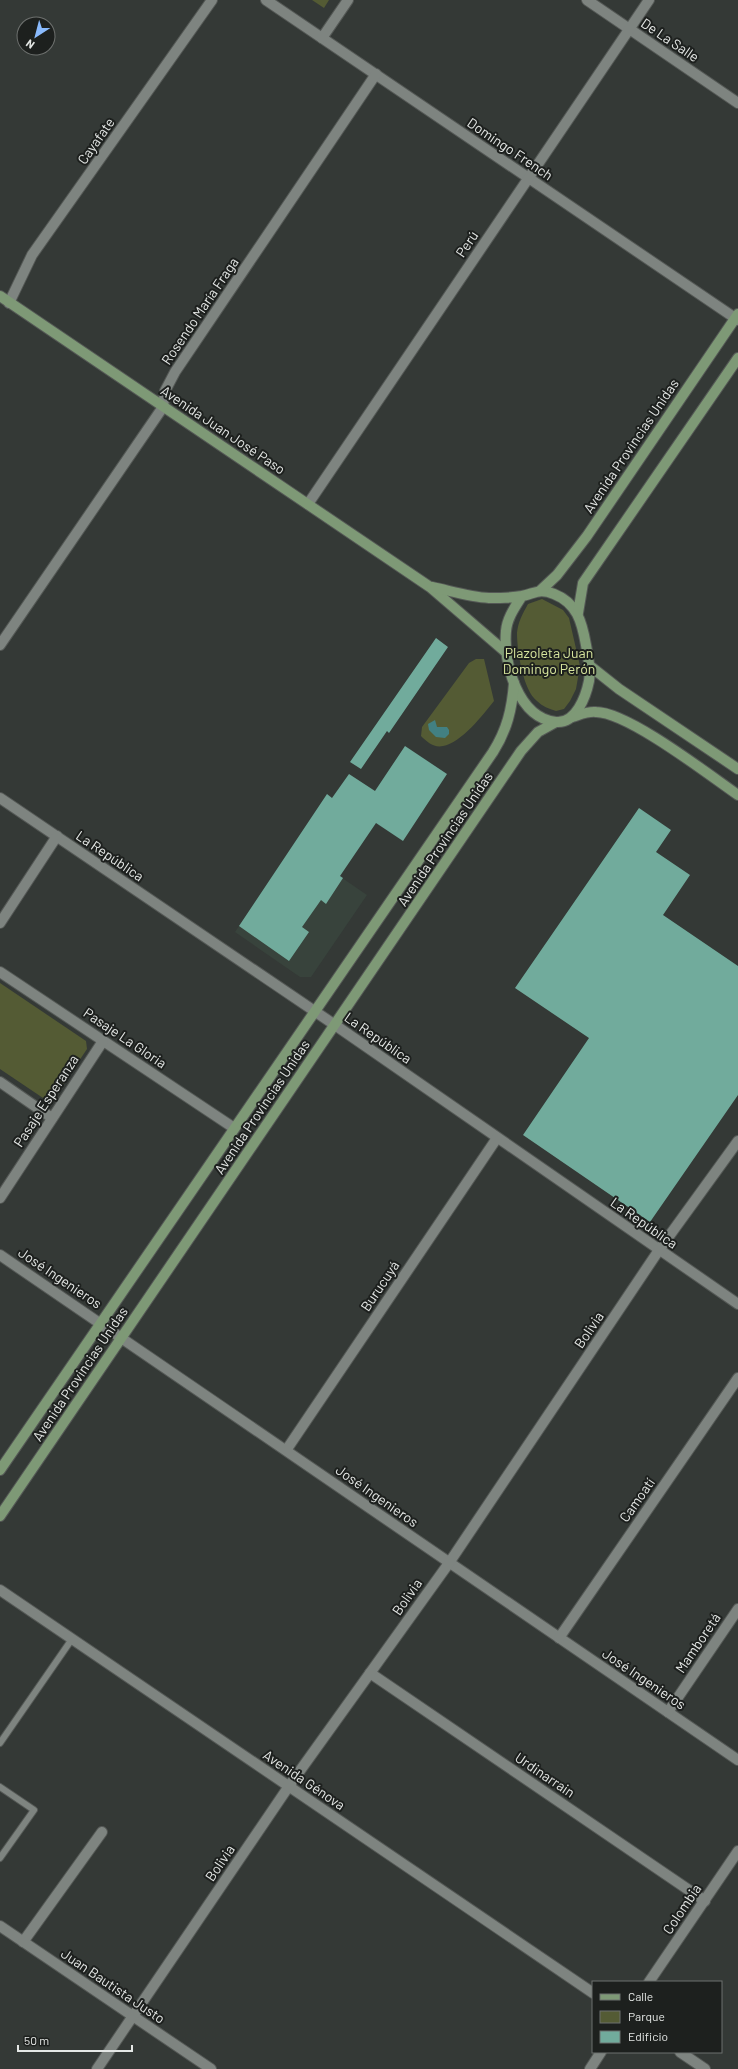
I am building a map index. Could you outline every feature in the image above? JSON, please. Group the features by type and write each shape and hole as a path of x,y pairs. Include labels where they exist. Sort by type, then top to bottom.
{"main road":[{"name":"Avenida Juan José Paso","path":"0,296 430,587 508,654"},
{"name":"Avenida Provincias Unidas","path":"542,590 557,575 588,536 737,318"},
{"path":"572,717 586,693 590,666 578,613 583,583 738,358"},
{"name":"Avenida Juan José Paso","path":"430,587 489,598 522,596"},
{"path":"578,613 568,602 555,594 542,590 522,596 511,612 506,631 508,654 514,683 520,697 529,708 542,717 556,722 596,712 618,717 642,730 738,795"},
{"path":"590,666 619,689 738,769"},
{"name":"Avenida Provincias Unidas","path":"0,1470 503,735 512,710 514,683"},
{"name":"Avenida Provincias Unidas","path":"0,1516 522,751 538,732 556,722"}],"street":[{"name":"Cayafate","path":"10,303 32,255 212,0"},
{"name":"Domingo French","path":"266,0 737,318"},
{"path":"322,38 348,0"},
{"name":"De La Salle","path":"587,0 738,103"},
{"name":"Perú","path":"308,504 649,0"},
{"name":"Rosendo María Fraga","path":"0,645 163,407 165,391 175,372 376,74"},
{"name":"La República","path":"0,798 315,1011 738,1304"},
{"path":"0,923 56,836"},
{"name":"Pasaje La Gloria","path":"0,972 234,1128"},
{"name":"Pasaje Esperanza","path":"0,1198 103,1041"},
{"path":"0,1082 52,1118"},
{"name":"Burucuyá","path":"287,1449 497,1138"},
{"name":"Bolivia","path":"97,2069 289,1786 449,1563 659,1250 737,1145"},
{"name":"José Ingenieros","path":"0,1254 287,1449 449,1563 738,1760"},
{"name":"Camoatí","path":"559,1638 738,1378"},
{"name":"Avenida Génova","path":"0,1590 592,1992"},
{"name":"Mamboretá","path":"668,1712 738,1609"},
{"name":"Urdinarrain","path":"370,1673 705,1900"},
{"path":"23,1942 102,1832"},
{"name":"Colombia","path":"650,1981 738,1852"},
{"name":"Juan Bautista Justo","path":"0,1926 211,2069"},
{"path":"590,2069 601,2053"},
{"path":"681,2053 705,2069"}],"lane":[{"path":"0,1743 72,1639"},
{"path":"0,1787 34,1810 0,1858"}],"shaded area":[{"path":"294,845 367,895 311,977 300,977 235,932"}],"green space":[{"path":"312,0 329,0 324,8"},
{"name":"Plazoleta Juan Domingo Perón","path":"542,599 563,610 569,618 580,666 576,689 570,701 564,709 556,711 541,704 532,696 522,670 518,650 518,625 523,614 528,604"},
{"path":"476,659 484,659 494,701 471,728 457,740 443,746 431,744 421,736 422,727 469,663"},
{"path":"0,983 86,1041 87,1049 54,1098 46,1100 0,1069"}],"water":[{"path":"435,720 437,727 447,727 449,730 449,734 445,738 436,737 429,730 428,724"}],"building":[{"path":"436,638 448,647 389,733 387,731 361,769 350,762"},
{"path":"405,746 447,774 403,841 376,823 340,876 343,878 326,904 321,900 302,927 309,932 289,961 239,926 327,794 332,798 349,774 375,791"},
{"path":"639,808 671,830 656,852 690,875 663,915 738,966 738,1095 650,1222 523,1135 589,1038 515,988"}]}
